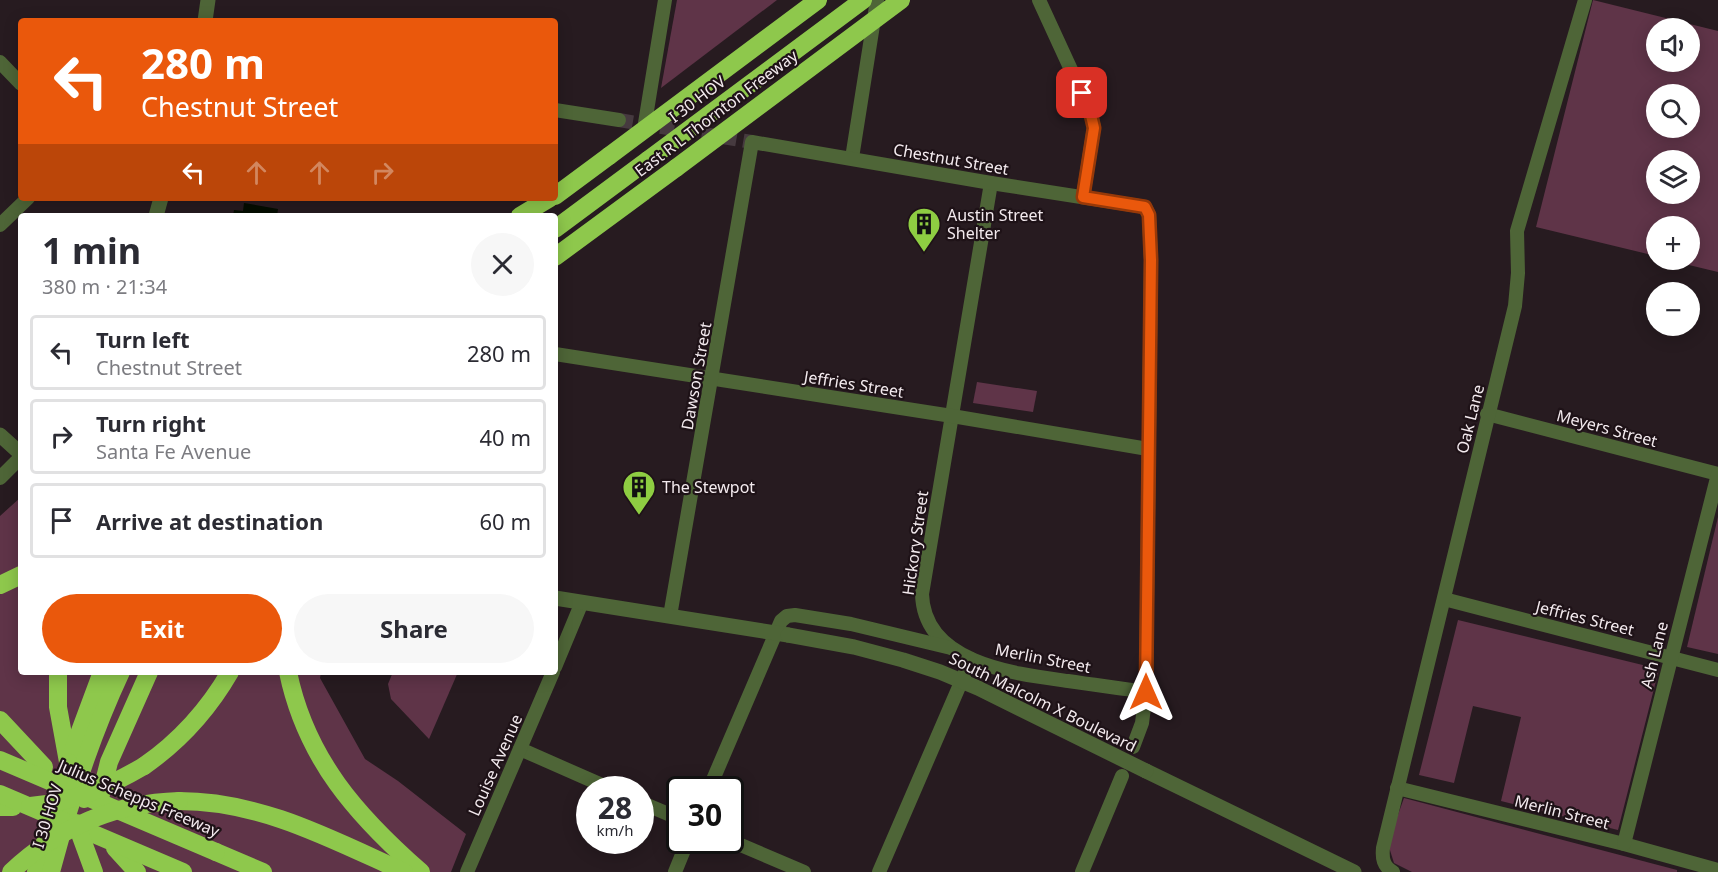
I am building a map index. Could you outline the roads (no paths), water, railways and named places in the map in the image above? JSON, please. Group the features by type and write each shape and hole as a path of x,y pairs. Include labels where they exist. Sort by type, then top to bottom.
{"highway":[{"name":"East R L Thornton Freeway","path":"558,193 818,0"},
{"name":"I 30 HOV","path":"558,227 847,0"},
{"name":"I 30 HOV","path":"558,217 863,0"},
{"name":"East R L Thornton Freeway","path":"558,255 901,0"},
{"path":"525,213 546,201"},
{"name":"East R L Thornton Freeway","path":"533,213 548,201"},
{"path":"0,585 18,576"},
{"path":"58,675 58,707 62,736 77,785 97,823 115,848 137,872"},
{"path":"36,872 76,742 101,675"},
{"name":"I 30 HOV","path":"51,872 87,754 120,675"},
{"name":"I 30 HOV","path":"63,872 102,740 129,675"},
{"path":"81,872 109,762 147,675"},
{"path":"4,803 42,805 68,800 96,791 144,766 187,730 213,699 228,675"},
{"path":"289,675 296,705 310,738 344,794 384,839 422,872"},
{"path":"0,720 38,760 59,790 76,824 94,872"},
{"name":"Julius Schepps Freeway","path":"0,760 262,872"},
{"path":"11,872 44,845 87,821 137,804 179,801 222,803 263,812 301,825 404,872"},
{"path":"4,803 183,872"}],"street":[{"path":"206,18 208,0"},
{"path":"645,123 665,0"},
{"path":"852,158 877,0"},
{"path":"1039,0 1090,111 1094,128 1083,197"},
{"name":"Oak Lane","path":"1393,872 1383,861 1383,848 1515,306 1518,273 1517,231 1585,0"},
{"path":"0,62 18,81"},
{"path":"558,110 619,120"},
{"name":"Chestnut Street","path":"752,142 1145,207 1149,215 1151,260 1148,449"},
{"name":"Dawson Street","path":"670,616 752,142"},
{"name":"Hickory Street","path":"971,659 939,636 922,605 922,594 991,183"},
{"path":"0,225 25,201"},
{"name":"Jeffries Street","path":"558,354 1148,449"},
{"name":"Meyers Street","path":"1488,414 1718,474"},
{"path":"0,435 18,452"},
{"path":"1133,747 1142,723 1146,692 1148,449"},
{"path":"0,478 18,458"},
{"name":"Ash Lane","path":"1624,844 1718,474"},
{"name":"South Malcolm X Boulevard","path":"558,598 854,647 940,672 978,688 1354,872"},
{"name":"Jeffries Street","path":"1444,599 1718,670"},
{"path":"558,660 582,602"},
{"path":"716,776 782,634 781,621 787,616 795,615 851,624 953,648"},
{"path":"879,872 971,659"},
{"name":"Merlin Street","path":"971,659 1020,674 1146,692"},
{"name":"Louise Avenue","path":"467,872 552,675"},
{"path":"520,749 581,776"},
{"path":"1082,872 1122,776"},
{"name":"Merlin Street","path":"1397,788 1624,844 1691,868 1718,870"},
{"path":"744,846 804,872"},
{"path":"675,872 682,854"}],"tunnel":[{"path":"619,120 752,142"}],"place":[{"name":"Austin Street Shelter","path":"924,253"},
{"name":"The Stewpot","path":"639,516"}]}
